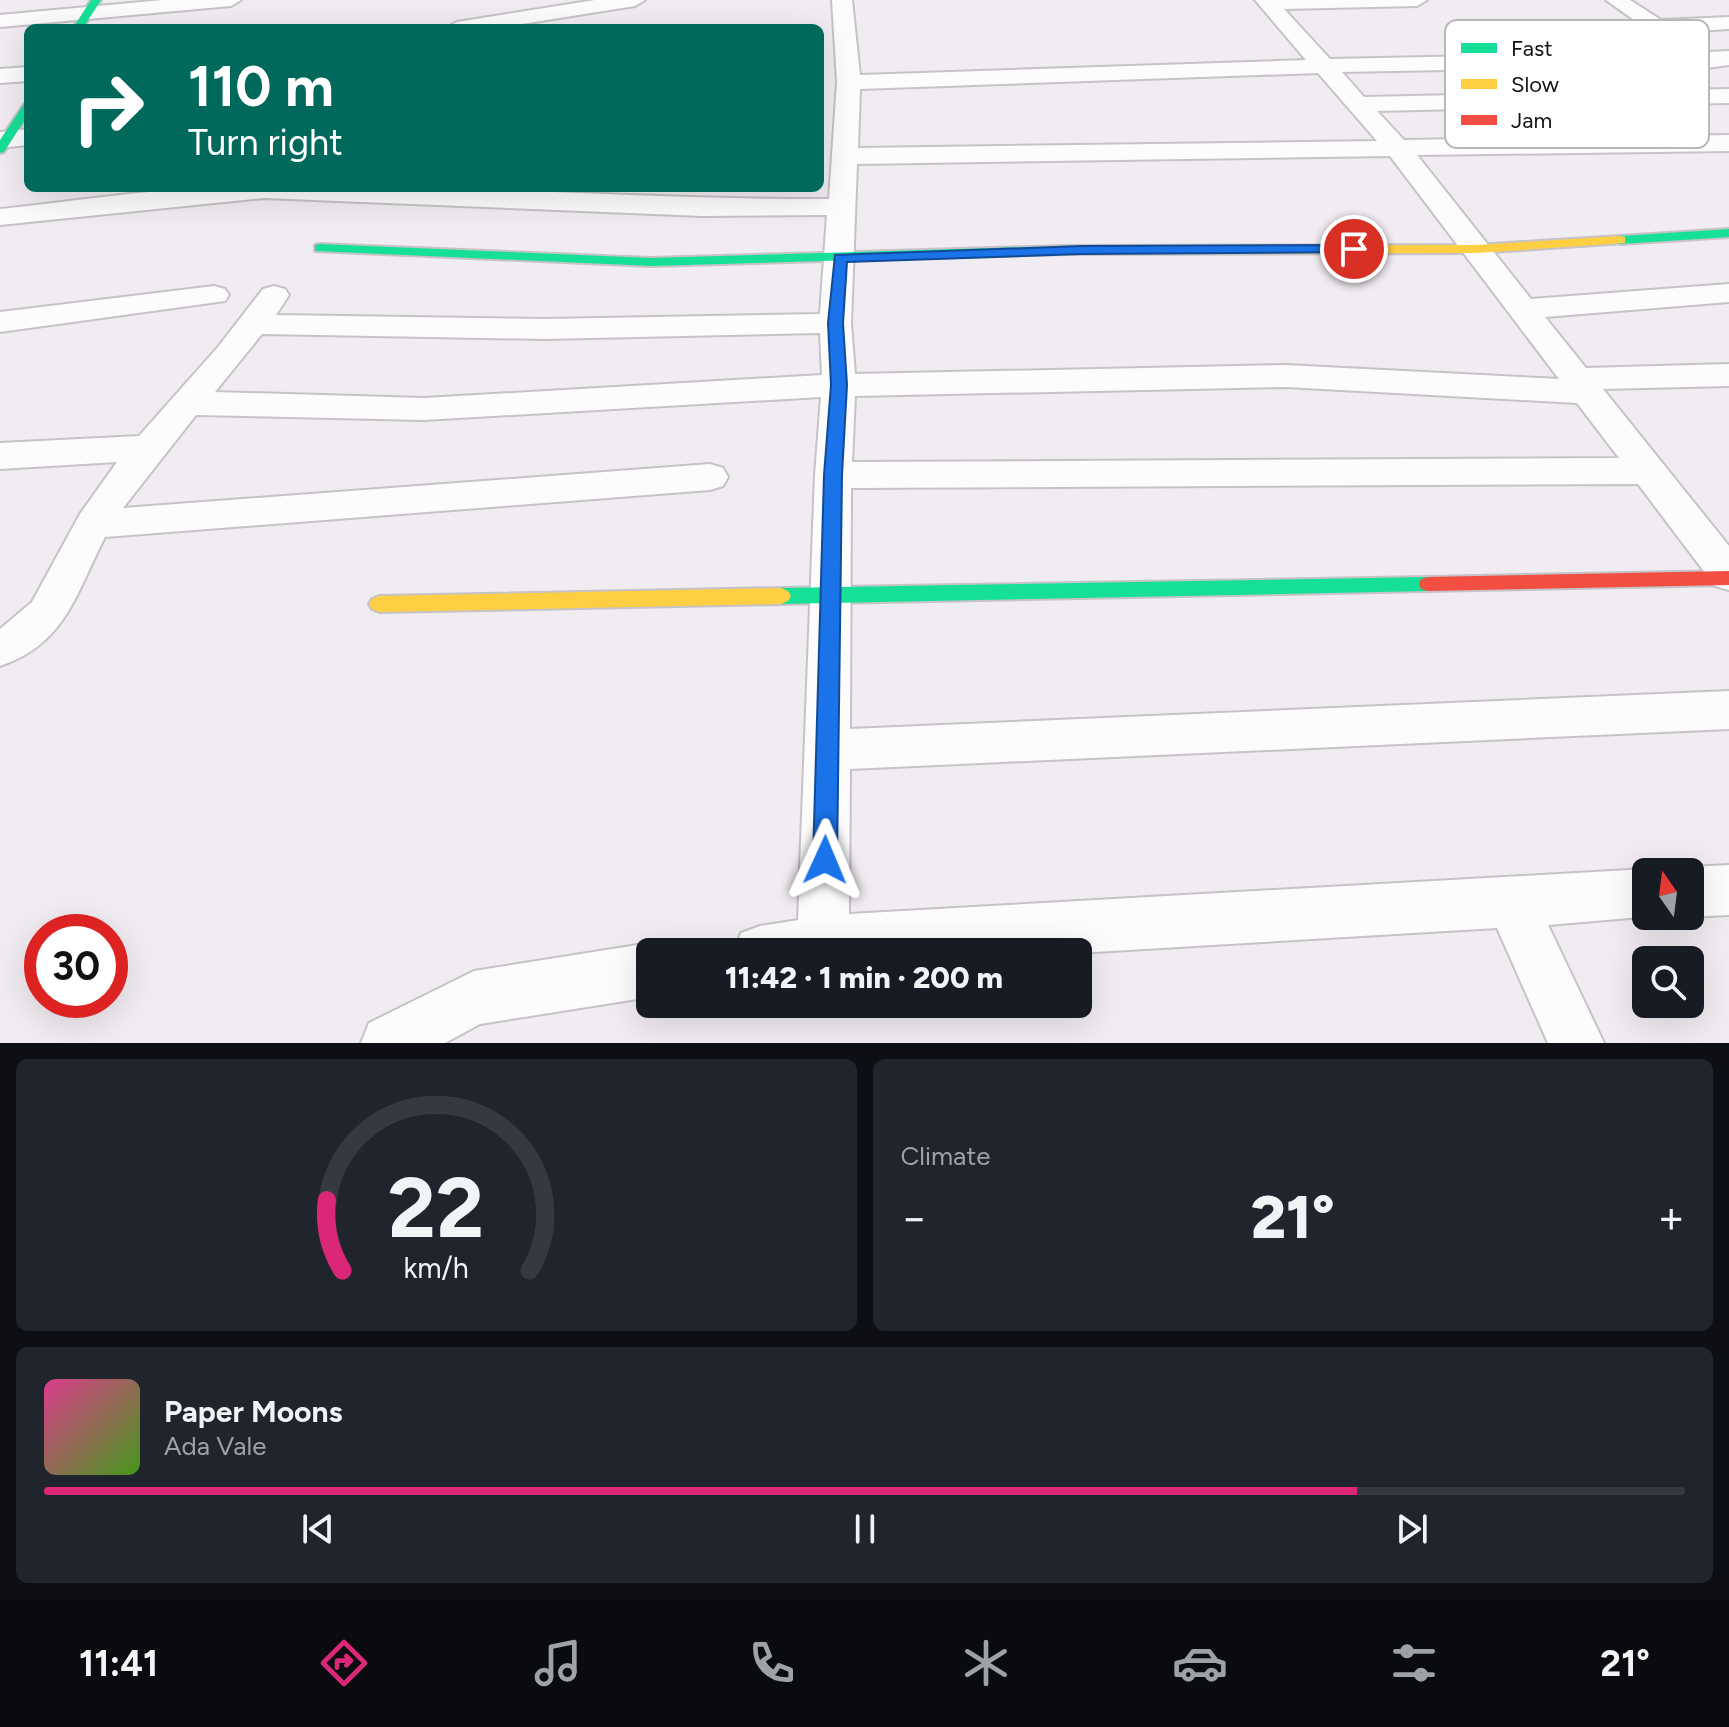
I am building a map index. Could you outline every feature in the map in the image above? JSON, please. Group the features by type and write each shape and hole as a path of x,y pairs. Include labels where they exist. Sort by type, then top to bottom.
{"street":[{"path":"0,21 231,0"},
{"path":"482,24 635,0"},
{"path":"823,938 833,475 839,385 835,323 845,156 839,75 842,0"},
{"path":"1266,1 1417,0"},
{"path":"1616,0 1646,20"},
{"path":"1266,1 1394,146 1729,576"},
{"path":"1709,24 1729,23"},
{"path":"1709,62 1729,76"},
{"path":"839,75 1445,63"},
{"path":"0,76 24,74"},
{"path":"1709,96 1729,96"},
{"path":"1357,104 1445,102"},
{"path":"9,141 24,113"},
{"path":"1709,143 1729,143"},
{"path":"845,156 1445,146"},
{"path":"0,217 244,192"},
{"path":"313,192 702,208 843,207"},
{"path":"320,248 651,262 1081,250 1476,249 1729,233"},
{"path":"1523,309 1729,293"},
{"path":"0,322 214,295"},
{"path":"0,649 35,630 46,615 93,524 150,448 264,310 545,329 835,323"},
{"path":"189,403 424,409 839,385 1286,376 1582,386 1729,375"},
{"path":"0,456 150,448"},
{"path":"833,475 1649,471"},
{"path":"93,524 710,477"},
{"path":"379,604 1729,576"},
{"path":"827,750 1729,710"},
{"path":"1704,891 1729,890"},
{"path":"892,938 1632,895"},
{"path":"1511,902 1576,1043"},
{"path":"389,1043 474,998 636,972"}],"traffic: fast":[{"path":"81,24 96,0"},
{"path":"0,149 24,112"},
{"path":"1620,240 1729,233"},
{"path":"320,248 651,262 1065,250"},
{"path":"781,596 1428,584"}],"traffic: slow":[{"path":"1065,250 1476,249 1620,240"},
{"path":"379,604 781,596"}],"traffic: jam":[{"path":"1428,584 1729,578"}],"route":[{"path":"825,860 833,475 839,385 835,323 840,258 1081,250 1354,249"}]}
